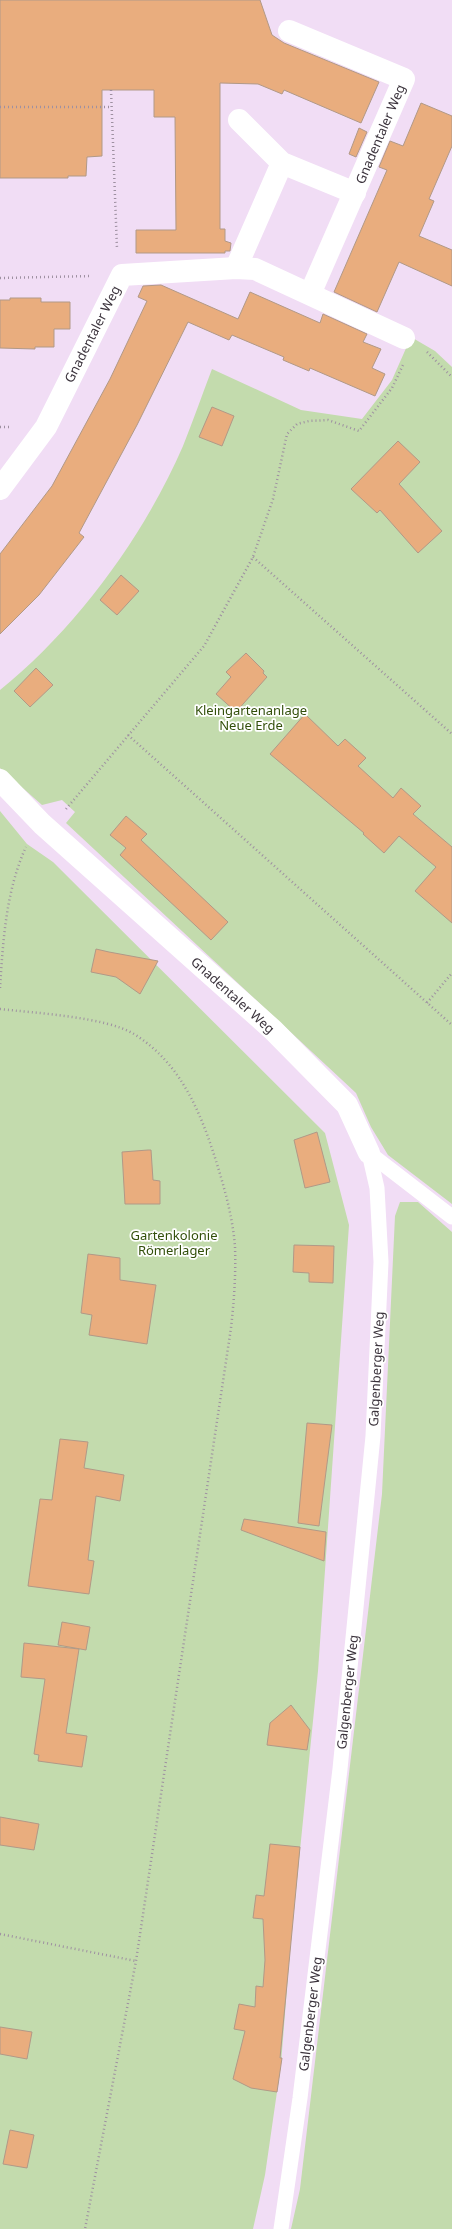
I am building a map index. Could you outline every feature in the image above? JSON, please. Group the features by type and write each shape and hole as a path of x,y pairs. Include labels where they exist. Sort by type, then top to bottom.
{"street":[{"name":"Gnadentaler Weg","path":"289,31 404,79 310,294"},
{"name":"Gnadentaler Weg","path":"239,120 282,163 355,193"},
{"path":"236,268 282,163"},
{"name":"Gnadentaler Weg","path":"0,489 46,427 122,275 236,268 255,269 404,338"},
{"name":"Gnadentaler Weg","path":"0,780 45,826 278,1036 347,1106 369,1153"}],"lane":[{"name":"Gnadentaler Weg","path":"369,1153 452,1217"},
{"name":"Galgenberger Weg","path":"281,2229 300,2098 340,1769 373,1436 380,1262 377,1188 369,1153"}],"path":[{"path":"0,278 122,275 116,245 111,90"},
{"path":"0,108 112,107"},
{"path":"423,350 452,377"},
{"path":"0,988 3,932 19,862 28,844 128,735 204,646 253,557 273,499 287,434 297,424 309,421 328,420 359,431 392,388 404,364"},
{"path":"253,557 452,734"},
{"path":"128,735 452,1026"},
{"path":"427,1003 452,973"},
{"path":"0,1009 111,1024 133,1034 165,1059 181,1079 200,1113 223,1183 234,1245 236,1281 232,1328 136,1961 85,2229"},
{"path":"0,1934 136,1961"}],"green space":[{"name":"Kleingartenanlage Neue Erde","path":"411,337 435,351 452,367 452,1204 388,1155 371,1127 356,1093 66,823 75,812 62,800 42,805 0,768 0,690 28,666 81,610 128,547 149,514 167,480 183,446 212,369 301,410 362,419 392,380"},
{"name":"Gartenkolonie Römerlager","path":"0,811 27,844 53,862 325,1133 349,1225 318,1671 290,1950 281,2064 265,2175 253,2229 0,2229"},
{"path":"400,1202 418,1202 452,1232 452,2229 291,2229 300,2189 382,1494 395,1216"}],"building":[{"path":"0,0 260,0 272,35 284,43 379,82 361,123 284,90 282,94 258,84 220,83 220,229 225,229 225,241 231,243 230,251 225,251 225,253 136,253 136,230 176,230 175,117 154,117 154,90 102,90 102,156 87,157 86,176 68,176 68,178 0,178"},
{"path":"421,103 452,116 452,146 429,199 434,201 419,236 452,250 452,286 399,262 377,312 334,292 387,170 379,167 390,141 403,146"},
{"path":"359,128 367,132 356,157 349,154"},
{"path":"161,285 238,319 250,292 320,323 323,314 367,334 363,342 381,349 372,368 385,374 375,396 310,368 309,371 283,360 284,357 232,335 229,340 188,322 137,425 79,533 84,537 39,595 0,634 0,554 52,486 110,379 147,301 138,297 143,286"},
{"path":"10,298 41,298 41,302 70,302 70,329 54,329 54,347 35,347 35,349 0,348 0,300 10,300"},
{"path":"212,407 234,416 222,446 199,437"},
{"path":"398,441 420,462 399,484 442,531 418,553 380,510 377,513 351,489"},
{"path":"121,575 139,591 117,615 100,600"},
{"path":"246,653 264,671 263,673 267,677 236,712 216,694 231,677 226,672"},
{"path":"36,668 53,685 30,707 14,691"},
{"path":"305,714 338,746 345,739 366,758 358,766 393,798 401,788 421,806 413,814 452,847 452,923 415,891 436,867 399,836 384,853 363,834 364,833 270,754"},
{"path":"126,816 147,834 141,840 228,922 211,940 120,855 126,848 110,835"},
{"path":"96,949 158,961 140,994 116,977 91,972"},
{"path":"317,1132 330,1182 305,1188 294,1140"},
{"path":"151,1150 153,1180 160,1181 160,1204 125,1204 122,1152"},
{"path":"294,1245 334,1246 333,1283 309,1282 309,1273 293,1272"},
{"path":"88,1254 120,1258 120,1280 156,1285 147,1344 89,1335 92,1315 81,1313"},
{"path":"307,1423 332,1425 319,1526 298,1523"},
{"path":"60,1439 88,1442 84,1468 124,1475 120,1501 96,1496 88,1560 94,1561 89,1594 28,1586 40,1499 52,1500"},
{"path":"244,1519 326,1532 324,1561 241,1530"},
{"path":"62,1622 90,1627 86,1650 58,1645"},
{"path":"24,1643 79,1649 66,1733 87,1736 82,1767 38,1761 39,1755 34,1754 45,1679 21,1677"},
{"path":"291,1705 310,1730 307,1750 267,1745 270,1723"},
{"path":"0,1817 39,1824 34,1850 0,1845"},
{"path":"270,1844 300,1847 280,2058 282,2058 277,2092 251,2088 233,2079 245,2031 234,2029 239,2004 255,2007 256,1986 263,1987 265,1960 263,1919 253,1918 256,1895 264,1896"},
{"path":"0,2027 32,2032 27,2059 0,2054"},
{"path":"10,2130 34,2135 27,2168 3,2164"}]}
